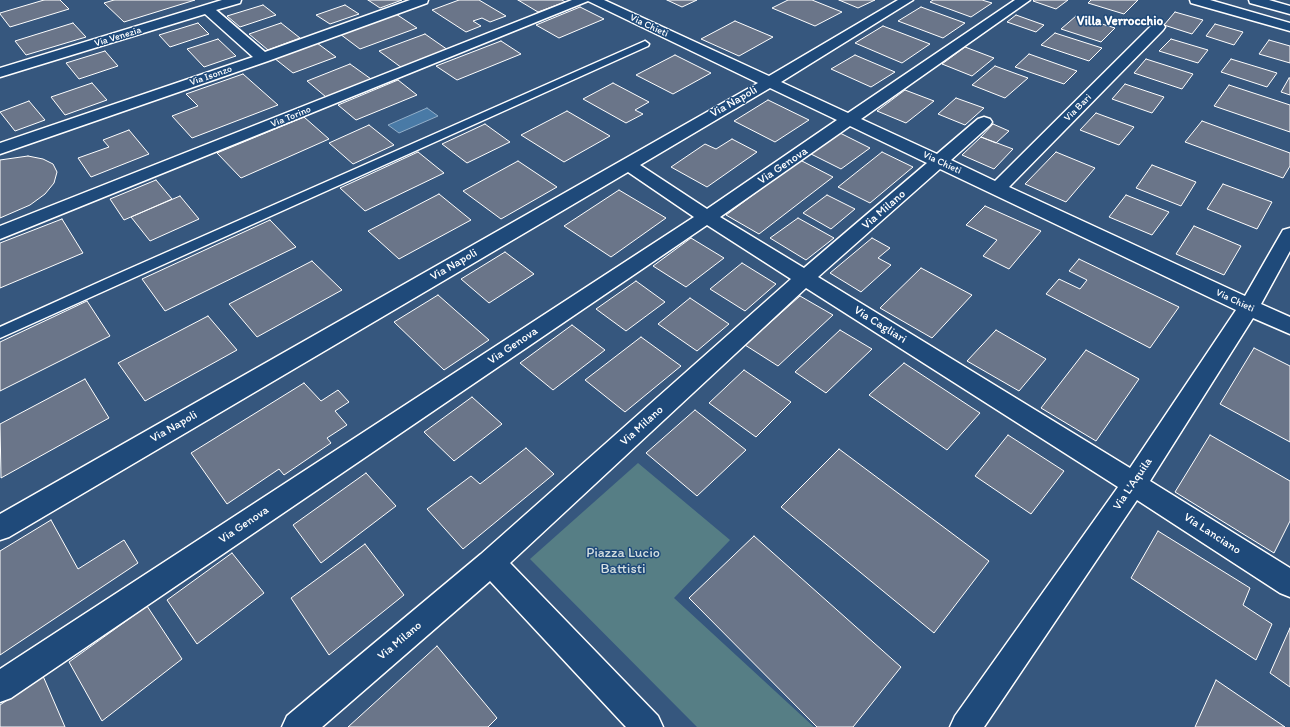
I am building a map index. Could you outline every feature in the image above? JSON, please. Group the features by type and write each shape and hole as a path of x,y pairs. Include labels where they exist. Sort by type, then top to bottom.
{"street":[{"name":"Via Venezia","path":"0,73 235,0"},
{"name":"Via Isonzo","path":"0,149 263,58 422,0"},
{"name":"Via Torino","path":"0,233 583,0"},
{"name":"Via Chieti","path":"594,0 1290,326"},
{"name":"Via Napoli","path":"0,528 770,82 907,0"},
{"name":"Via Genova","path":"0,687 707,217 851,120 1024,0"},
{"path":"1196,0 1290,27"},
{"path":"1255,0 1290,10"},
{"path":"207,9 263,58"},
{"name":"Via Bari","path":"998,188 1158,27"},
{"name":"Via Milano","path":"298,727 491,563 805,278 940,162 984,122"},
{"name":"Via Cagliari","path":"627,164 707,217 1134,484"},
{"name":"Via L'Aquila","path":"966,727 1134,484 1249,307 1290,234"},
{"name":"Via Lanciano","path":"1134,484 1290,584"},
{"path":"491,563 647,727"}],"lane":[{"path":"0,333 124,275 645,44"}],"green space":[{"name":"Piazza Lucio Battisti","path":"638,463 730,540 674,598 814,727 697,727 530,559"}],"water":[{"path":"427,108 438,116 399,133 388,125"}],"building":[{"path":"44,0 60,0 69,9 10,27 0,14 0,13"},
{"path":"114,0 195,0 124,22 104,3"},
{"path":"368,0 402,0 380,8"},
{"path":"459,0 479,0 506,16 490,22 482,18 473,21 481,26 466,32 432,10"},
{"path":"518,0 562,0 565,2 538,12"},
{"path":"667,0 697,0 682,7"},
{"path":"788,0 812,0 842,12 815,26 772,8"},
{"path":"839,0 875,0 858,8"},
{"path":"933,0 982,0 992,3 971,17 930,2"},
{"path":"1068,0 1056,9 1033,1"},
{"path":"1091,0 1138,0 1124,14 1088,3"},
{"path":"263,5 276,15 240,27 227,16"},
{"path":"345,5 359,14 330,24 316,15"},
{"path":"580,7 604,19 559,38 536,25"},
{"path":"921,7 965,23 943,38 898,21"},
{"path":"1175,12 1203,20 1192,34 1164,25"},
{"path":"396,14 417,28 360,49 340,34"},
{"path":"1016,15 1044,25 1036,32 1007,22"},
{"path":"1076,16 1115,28 1101,42 1061,29"},
{"path":"735,21 773,37 739,56 701,39"},
{"path":"73,23 86,37 26,55 15,41"},
{"path":"198,23 209,34 170,47 159,35"},
{"path":"281,23 300,38 268,50 249,34"},
{"path":"1215,24 1243,32 1234,45 1206,36"},
{"path":"883,26 930,44 902,63 855,43"},
{"path":"1055,33 1102,48 1089,61 1041,45"},
{"path":"425,34 448,50 402,68 379,51"},
{"path":"218,39 236,56 204,67 187,49"},
{"path":"1171,39 1208,50 1198,63 1159,51"},
{"path":"1269,40 1290,46 1290,63 1259,54"},
{"path":"501,41 521,54 457,80 436,66"},
{"path":"317,43 336,57 293,73 274,58"},
{"path":"965,47 994,58 972,76 942,64"},
{"path":"105,51 118,66 79,79 66,63"},
{"path":"1029,54 1077,71 1064,84 1015,67"},
{"path":"675,55 711,73 673,94 636,75"},
{"path":"855,55 895,72 871,87 831,69"},
{"path":"1146,59 1193,74 1182,89 1134,73"},
{"path":"1231,59 1277,73 1267,87 1221,72"},
{"path":"350,64 371,79 326,97 307,81"},
{"path":"995,66 1028,78 1005,98 972,85"},
{"path":"243,74 278,105 192,138 172,116 198,106 186,94"},
{"path":"1290,78 1290,95 1281,92"},
{"path":"398,80 417,95 356,120 338,105"},
{"path":"92,83 107,100 65,115 51,97"},
{"path":"613,83 649,102 635,110 643,114 626,123 583,99"},
{"path":"1125,84 1164,97 1152,113 1112,99"},
{"path":"1229,85 1290,105 1290,132 1214,106"},
{"path":"905,90 934,101 906,123 877,111"},
{"path":"956,98 984,108 965,125 938,114"},
{"path":"768,100 809,120 775,142 734,121"},
{"path":"29,101 45,120 15,131 0,112"},
{"path":"567,111 610,136 564,162 521,135"},
{"path":"1096,113 1134,127 1119,145 1080,130"},
{"path":"304,117 329,139 241,178 217,153"},
{"path":"1202,121 1290,153 1290,166 1283,178 1185,142"},
{"path":"485,124 510,142 467,163 442,144"},
{"path":"993,124 1009,131 996,143 981,137"},
{"path":"369,125 394,145 353,164 329,143"},
{"path":"129,130 149,154 91,177 78,158 109,147 103,140"},
{"path":"840,133 870,148 841,169 811,154"},
{"path":"981,137 1013,149 994,169 962,155"},
{"path":"732,139 757,152 707,187 671,167 705,144 716,149"},
{"path":"418,152 444,173 365,211 340,188"},
{"path":"882,152 913,167 870,203 838,187"},
{"path":"1056,152 1095,168 1066,202 1025,184"},
{"path":"28,156 43,159 53,164 57,172 54,183 45,194 30,205 0,218 0,160"},
{"path":"800,160 833,177 759,234 726,215"},
{"path":"518,161 557,187 501,219 463,191"},
{"path":"1152,165 1196,182 1181,206 1136,188"},
{"path":"156,180 172,199 124,220 110,199"},
{"path":"1223,184 1272,202 1257,229 1207,209"},
{"path":"619,190 666,218 611,257 564,226"},
{"path":"439,194 471,220 399,259 368,231"},
{"path":"827,195 855,209 831,229 803,213"},
{"path":"1126,195 1169,212 1152,235 1109,217"},
{"path":"180,196 199,219 150,241 131,217"},
{"path":"985,206 1041,231 1009,269 983,256 997,240 966,225"},
{"path":"798,218 834,238 806,260 770,238"},
{"path":"62,219 83,253 0,288 0,243"},
{"path":"270,220 296,247 165,311 142,279"},
{"path":"1194,226 1241,246 1224,275 1176,254"},
{"path":"691,238 724,258 686,287 653,266"},
{"path":"872,238 890,248 878,258 891,265 861,292 830,273"},
{"path":"505,252 534,274 489,303 461,279"},
{"path":"1079,259 1179,307 1150,348 1046,294 1059,279 1080,289 1087,280 1069,271"},
{"path":"312,261 342,290 257,337 229,304"},
{"path":"742,263 776,284 745,311 710,289"},
{"path":"921,268 972,295 932,338 880,308"},
{"path":"636,281 665,302 626,331 596,309"},
{"path":"438,295 489,340 444,370 394,322"},
{"path":"800,296 833,315 778,366 745,345"},
{"path":"690,298 729,324 697,351 658,324"},
{"path":"87,301 110,336 0,391 0,342"},
{"path":"208,316 237,350 145,401 118,363"},
{"path":"572,325 605,350 553,390 520,363"},
{"path":"840,330 872,349 826,393 795,372"},
{"path":"996,330 1046,359 1019,391 967,361"},
{"path":"641,337 681,366 625,412 585,380"},
{"path":"1254,348 1290,366 1290,442 1220,404"},
{"path":"1086,350 1139,379 1096,441 1041,408"},
{"path":"904,363 980,413 947,450 869,395"},
{"path":"744,370 791,402 756,437 709,403"},
{"path":"85,379 109,418 1,478 0,424"},
{"path":"304,383 321,401 338,390 349,402 335,411 347,425 327,438 331,443 284,475 279,469 227,504 191,453"},
{"path":"472,397 502,424 454,461 424,432"},
{"path":"695,410 746,450 697,496 646,453"},
{"path":"1008,435 1064,471 1031,514 975,476"},
{"path":"1210,435 1290,481 1290,521 1274,553 1175,492"},
{"path":"526,448 554,474 463,549 427,509 471,476 480,484"},
{"path":"839,449 989,561 934,633 781,507"},
{"path":"366,473 396,506 321,563 293,525"},
{"path":"51,520 78,569 124,540 138,563 0,655 0,551"},
{"path":"1158,531 1250,588 1243,605 1272,624 1256,660 1131,578"},
{"path":"754,536 901,667 853,727 817,727 689,598"},
{"path":"365,544 404,595 329,655 291,598"},
{"path":"232,553 264,593 197,644 167,600"},
{"path":"147,606 182,659 102,721 69,662"},
{"path":"1290,628 1290,687 1270,673"},
{"path":"437,646 497,718 488,727 348,727"},
{"path":"43,676 65,727 0,727 0,705"},
{"path":"1216,680 1285,727 1195,727"}],"district":[{"name":"Villa Verrocchio","path":"1120,22"}]}
